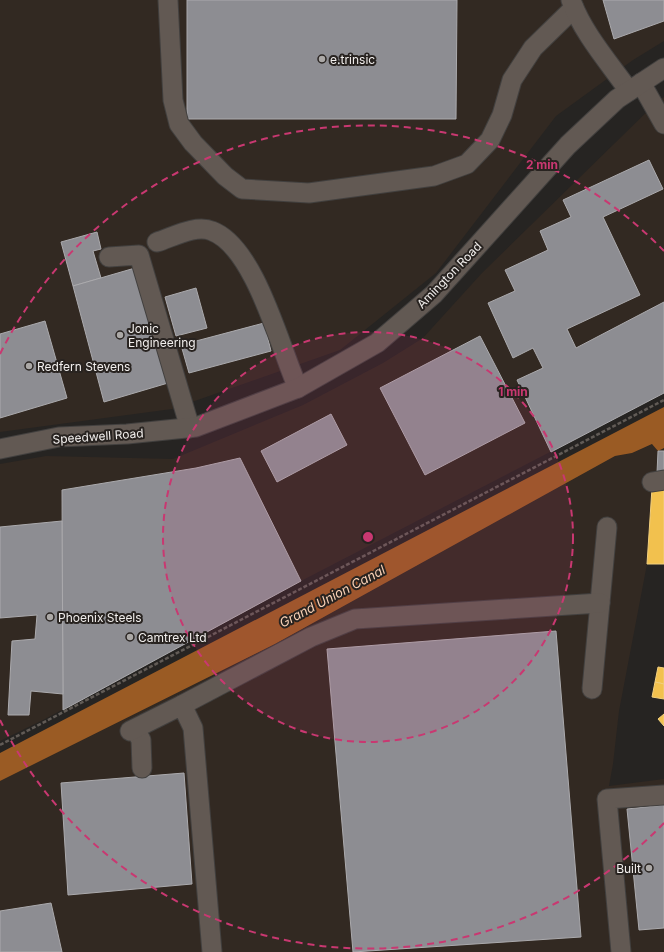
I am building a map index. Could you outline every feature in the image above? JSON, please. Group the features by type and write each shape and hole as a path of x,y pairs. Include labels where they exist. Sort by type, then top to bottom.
{"street":[{"path":"168,0 173,100 179,124 193,143 225,176 242,189 309,193 434,176 467,164 490,140 502,115 512,80 534,48 573,4 596,44 635,87 664,124"},
{"name":"Amington Road","path":"193,428 298,388 377,343 434,294 568,145 617,99 664,68"},
{"path":"157,242 198,229 212,230 232,243 246,263 271,317 298,388"},
{"path":"109,257 139,255 193,428"},
{"name":"Speedwell Road","path":"0,449 59,437 127,434 193,428"},
{"path":"592,689 607,527"},
{"path":"142,768 141,740 133,730 311,637 356,619 600,603"},
{"path":"182,705 193,728 212,952"},
{"path":"621,952 607,799 664,795"}],"path":[{"path":"0,745 664,400"}],"shaded area":[{"path":"0,0 664,0 664,41 633,60 556,116 436,273 340,350 172,409 0,432"},
{"path":"664,97 664,393 301,581 45,719 0,741 0,464 46,456 173,459 303,405 383,363 423,338 482,273 659,100"},
{"path":"653,444 664,448 664,564 647,564 619,711 609,786 664,779 664,952 0,952 0,781 275,644 615,456 632,453"}],"water":[{"name":"Grand Union Canal","path":"664,407 664,448 658,451 652,444 632,453 615,456 275,644 0,781 0,753"}],"building: Homes":[{"path":"652,488 664,488 664,564 647,564"},
{"path":"658,667 664,668 664,684 655,682"},
{"path":"655,682 664,684 664,699 652,697"},
{"path":"664,714 664,726 658,719"}],"building: Industry":[{"name":"e.trinsic","path":"187,0 457,0 456,119 187,119"},
{"path":"603,0 664,0 664,21 614,39"},
{"path":"649,160 663,189 603,217 640,295 567,329 576,348 664,302 664,393 551,452 517,380 543,368 533,348 513,358 488,303 515,291 505,270 548,250 540,231 571,217 563,200"},
{"path":"97,232 101,249 93,251 101,278 73,286 61,242"},
{"name":"Jonic Engineering","path":"135,268 168,383 104,402 73,286"},
{"path":"196,288 207,328 176,336 165,297"},
{"name":"Redfern Stevens","path":"45,321 67,398 0,418 0,334"},
{"path":"264,323 271,351 189,373 181,345"},
{"path":"480,336 525,423 425,475 380,388"},
{"path":"331,414 347,445 277,482 261,451"},
{"path":"658,451 664,451 664,473 657,473"},
{"name":"Camtrex Ltd","path":"240,458 301,581 63,710 62,490 196,468"},
{"name":"Phoenix Steels","path":"62,521 63,694 31,691 29,715 8,715 12,641 35,639 37,615 0,618 0,527"},
{"path":"556,631 581,937 353,952 327,649"},
{"path":"184,773 192,884 68,895 61,783"},
{"name":"Built","path":"664,805 664,928 639,930 627,809"},
{"path":"51,903 62,952 0,952 0,911"}],"place":[{"name":"e.trinsic","path":"322,59"},
{"name":"Jonic Engineering","path":"120,335"},
{"name":"Redfern Stevens","path":"29,366"},
{"name":"Phoenix Steels","path":"50,617"},
{"name":"Camtrex Ltd","path":"130,637"},
{"name":"Built","path":"649,868"}]}
